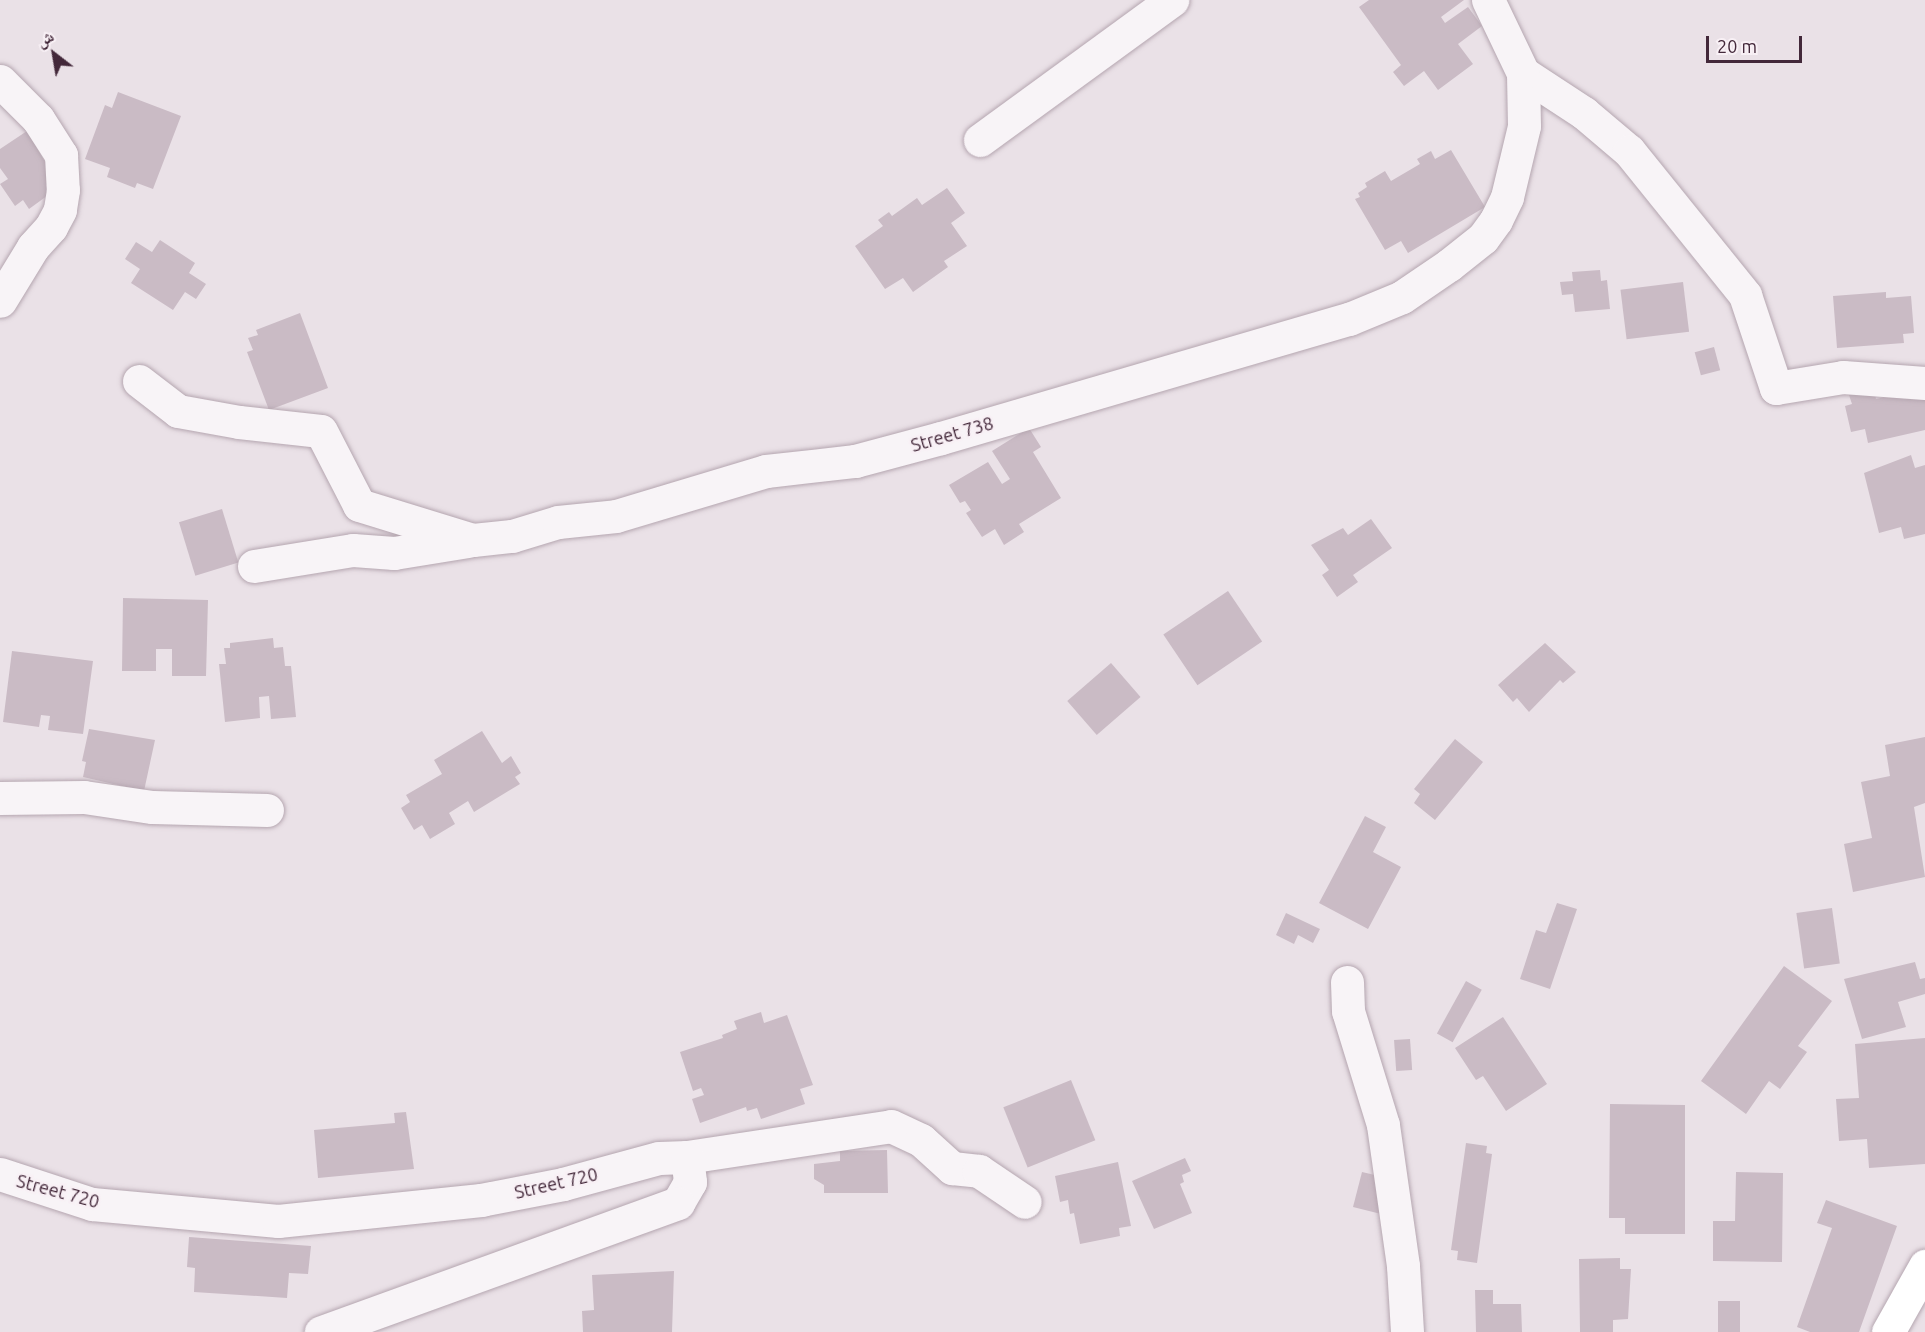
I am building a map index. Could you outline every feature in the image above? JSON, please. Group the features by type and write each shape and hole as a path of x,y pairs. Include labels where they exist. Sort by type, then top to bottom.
{"main road":[{"path":"1888,1332 1925,1266"}],"street":[{"path":"980,140 1172,0"},
{"path":"1488,0 1523,73 1584,113 1629,151 1745,295 1776,388 1843,377 1925,383"},
{"name":"Street 738","path":"138,381 178,411 239,422 321,431 359,506 473,540 512,537 558,522 616,516 766,471 855,460 941,438 1349,319 1401,297 1449,265 1483,238 1507,197 1524,126 1523,73"},
{"path":"0,81 39,119 62,155 63,190 60,210 51,227 33,247 0,301"},
{"path":"254,566 353,550 394,554 473,540"},
{"path":"0,798 84,797 152,807 267,810"},
{"path":"1347,982 1348,1011 1383,1125 1403,1266 1407,1332"},
{"name":"Street 720","path":"0,1174 92,1204 278,1221 481,1200 563,1184 659,1158 687,1157 891,1126 921,1140 952,1168 980,1171 1025,1202"},
{"path":"321,1332 678,1203 690,1182 687,1157"}],"building":[{"path":"1369,0 1464,0 1441,17 1445,23 1468,7 1482,26 1458,44 1473,64 1438,90 1424,71 1404,86 1393,72 1401,65 1359,7"},
{"path":"118,92 181,116 153,189 137,183 135,188 107,177 110,168 85,159 105,105 112,108"},
{"path":"27,131 55,179 46,185 51,193 29,209 23,200 15,206 0,184 8,179 0,168 0,149"},
{"path":"1451,150 1485,207 1408,253 1401,241 1385,250 1355,199 1360,197 1358,193 1367,187 1365,183 1385,171 1391,181 1420,164 1417,159 1431,151 1435,159"},
{"path":"947,188 965,213 951,223 967,246 944,261 948,267 913,292 903,278 885,289 855,246 883,226 878,220 889,212 892,216 917,198 922,205"},
{"path":"160,240 195,263 189,273 206,284 196,299 185,292 173,310 131,283 140,269 125,259 136,242 152,252"},
{"path":"1600,270 1601,281 1607,280 1610,309 1575,312 1573,294 1562,295 1560,282 1573,281 1572,272"},
{"path":"1683,282 1689,332 1627,339 1620,290"},
{"path":"1886,292 1886,298 1911,296 1914,333 1903,334 1904,343 1837,348 1833,296"},
{"path":"300,313 328,388 269,410 247,352 253,350 248,338 258,335 256,330"},
{"path":"1714,347 1720,370 1701,375 1695,352"},
{"path":"1925,388 1925,430 1868,443 1865,429 1851,432 1845,406 1852,404 1849,395 1874,389 1876,399"},
{"path":"1029,428 1041,447 1033,452 1061,498 1019,524 1024,532 1004,545 995,529 982,537 966,513 971,510 965,501 960,503 949,485 988,462 1002,484 1010,479 992,451"},
{"path":"1911,455 1915,468 1925,465 1925,534 1904,539 1901,527 1879,533 1864,473"},
{"path":"222,509 238,563 195,576 179,522"},
{"path":"1371,519 1392,548 1353,575 1358,582 1337,597 1322,575 1329,570 1311,545 1343,528 1348,535"},
{"path":"1228,591 1262,642 1197,685 1163,635"},
{"path":"123,598 208,600 206,676 172,676 172,649 156,649 156,671 122,671"},
{"path":"273,638 274,648 283,647 285,666 291,666 296,717 271,719 269,696 259,697 260,718 225,722 219,664 226,664 224,648 230,648 230,643"},
{"path":"1545,643 1576,672 1563,683 1560,680 1529,712 1517,698 1513,702 1498,685"},
{"path":"12,651 93,661 83,734 48,730 50,716 41,715 39,727 3,722"},
{"path":"1111,663 1141,697 1097,735 1067,701"},
{"path":"89,729 155,740 144,791 83,777 86,762 82,761"},
{"path":"482,731 502,763 511,756 521,773 515,777 520,784 474,812 468,801 449,813 455,824 430,839 422,825 414,830 401,808 410,802 406,795 442,774 434,760"},
{"path":"1925,737 1925,803 1914,807 1925,877 1853,892 1844,844 1872,838 1861,782 1890,776 1885,745"},
{"path":"1455,739 1483,762 1435,820 1414,803 1420,794 1414,789"},
{"path":"1365,816 1386,827 1373,852 1401,867 1368,929 1319,903"},
{"path":"1557,903 1577,909 1550,989 1520,979 1536,930 1546,933"},
{"path":"1832,908 1840,963 1804,968 1796,913"},
{"path":"1286,913 1320,929 1313,943 1298,935 1294,944 1276,935"},
{"path":"1915,962 1920,979 1925,978 1925,994 1898,1002 1906,1027 1862,1039 1844,979"},
{"path":"1784,966 1832,1001 1798,1046 1807,1052 1780,1089 1769,1081 1746,1114 1701,1081"},
{"path":"1466,981 1482,990 1453,1042 1437,1033"},
{"path":"761,1012 764,1023 787,1015 813,1085 800,1089 805,1104 761,1119 757,1108 747,1111 746,1107 700,1123 692,1099 704,1095 701,1088 693,1091 680,1052 723,1038 722,1035 737,1029 734,1021"},
{"path":"1503,1017 1547,1084 1506,1111 1483,1076 1476,1080 1455,1048"},
{"path":"1925,1038 1925,1164 1869,1168 1867,1139 1839,1141 1836,1099 1859,1098 1855,1044"},
{"path":"1410,1039 1412,1070 1396,1071 1394,1040"},
{"path":"1071,1080 1095,1140 1028,1168 1003,1107"},
{"path":"1610,1104 1685,1105 1685,1234 1625,1234 1625,1218 1609,1218"},
{"path":"406,1112 414,1169 318,1178 314,1130 395,1123 394,1113"},
{"path":"1466,1143 1487,1146 1486,1153 1492,1154 1477,1263 1457,1260 1458,1251 1451,1250"},
{"path":"887,1150 888,1193 824,1193 824,1185 814,1179 814,1164 840,1161 840,1151"},
{"path":"1185,1158 1191,1171 1182,1175 1184,1182 1180,1184 1192,1213 1154,1229 1132,1181"},
{"path":"1118,1162 1131,1226 1119,1228 1120,1236 1080,1244 1074,1213 1070,1214 1068,1200 1060,1202 1055,1176"},
{"path":"1362,1172 1379,1176 1381,1214 1353,1207"},
{"path":"1736,1172 1783,1173 1782,1262 1713,1261 1713,1221 1735,1221"},
{"path":"1826,1200 1897,1226 1859,1332 1810,1332 1797,1327 1832,1228 1817,1223"},
{"path":"189,1237 311,1246 308,1274 289,1273 287,1298 194,1292 195,1268 187,1267"},
{"path":"1620,1258 1620,1269 1631,1269 1628,1319 1613,1320 1613,1332 1580,1332 1579,1259"},
{"path":"674,1271 672,1332 583,1332 582,1311 594,1310 592,1275"},
{"path":"1475,1290 1493,1290 1493,1304 1521,1304 1522,1332 1476,1332"},
{"path":"1718,1301 1740,1301 1740,1332 1718,1332"}]}
